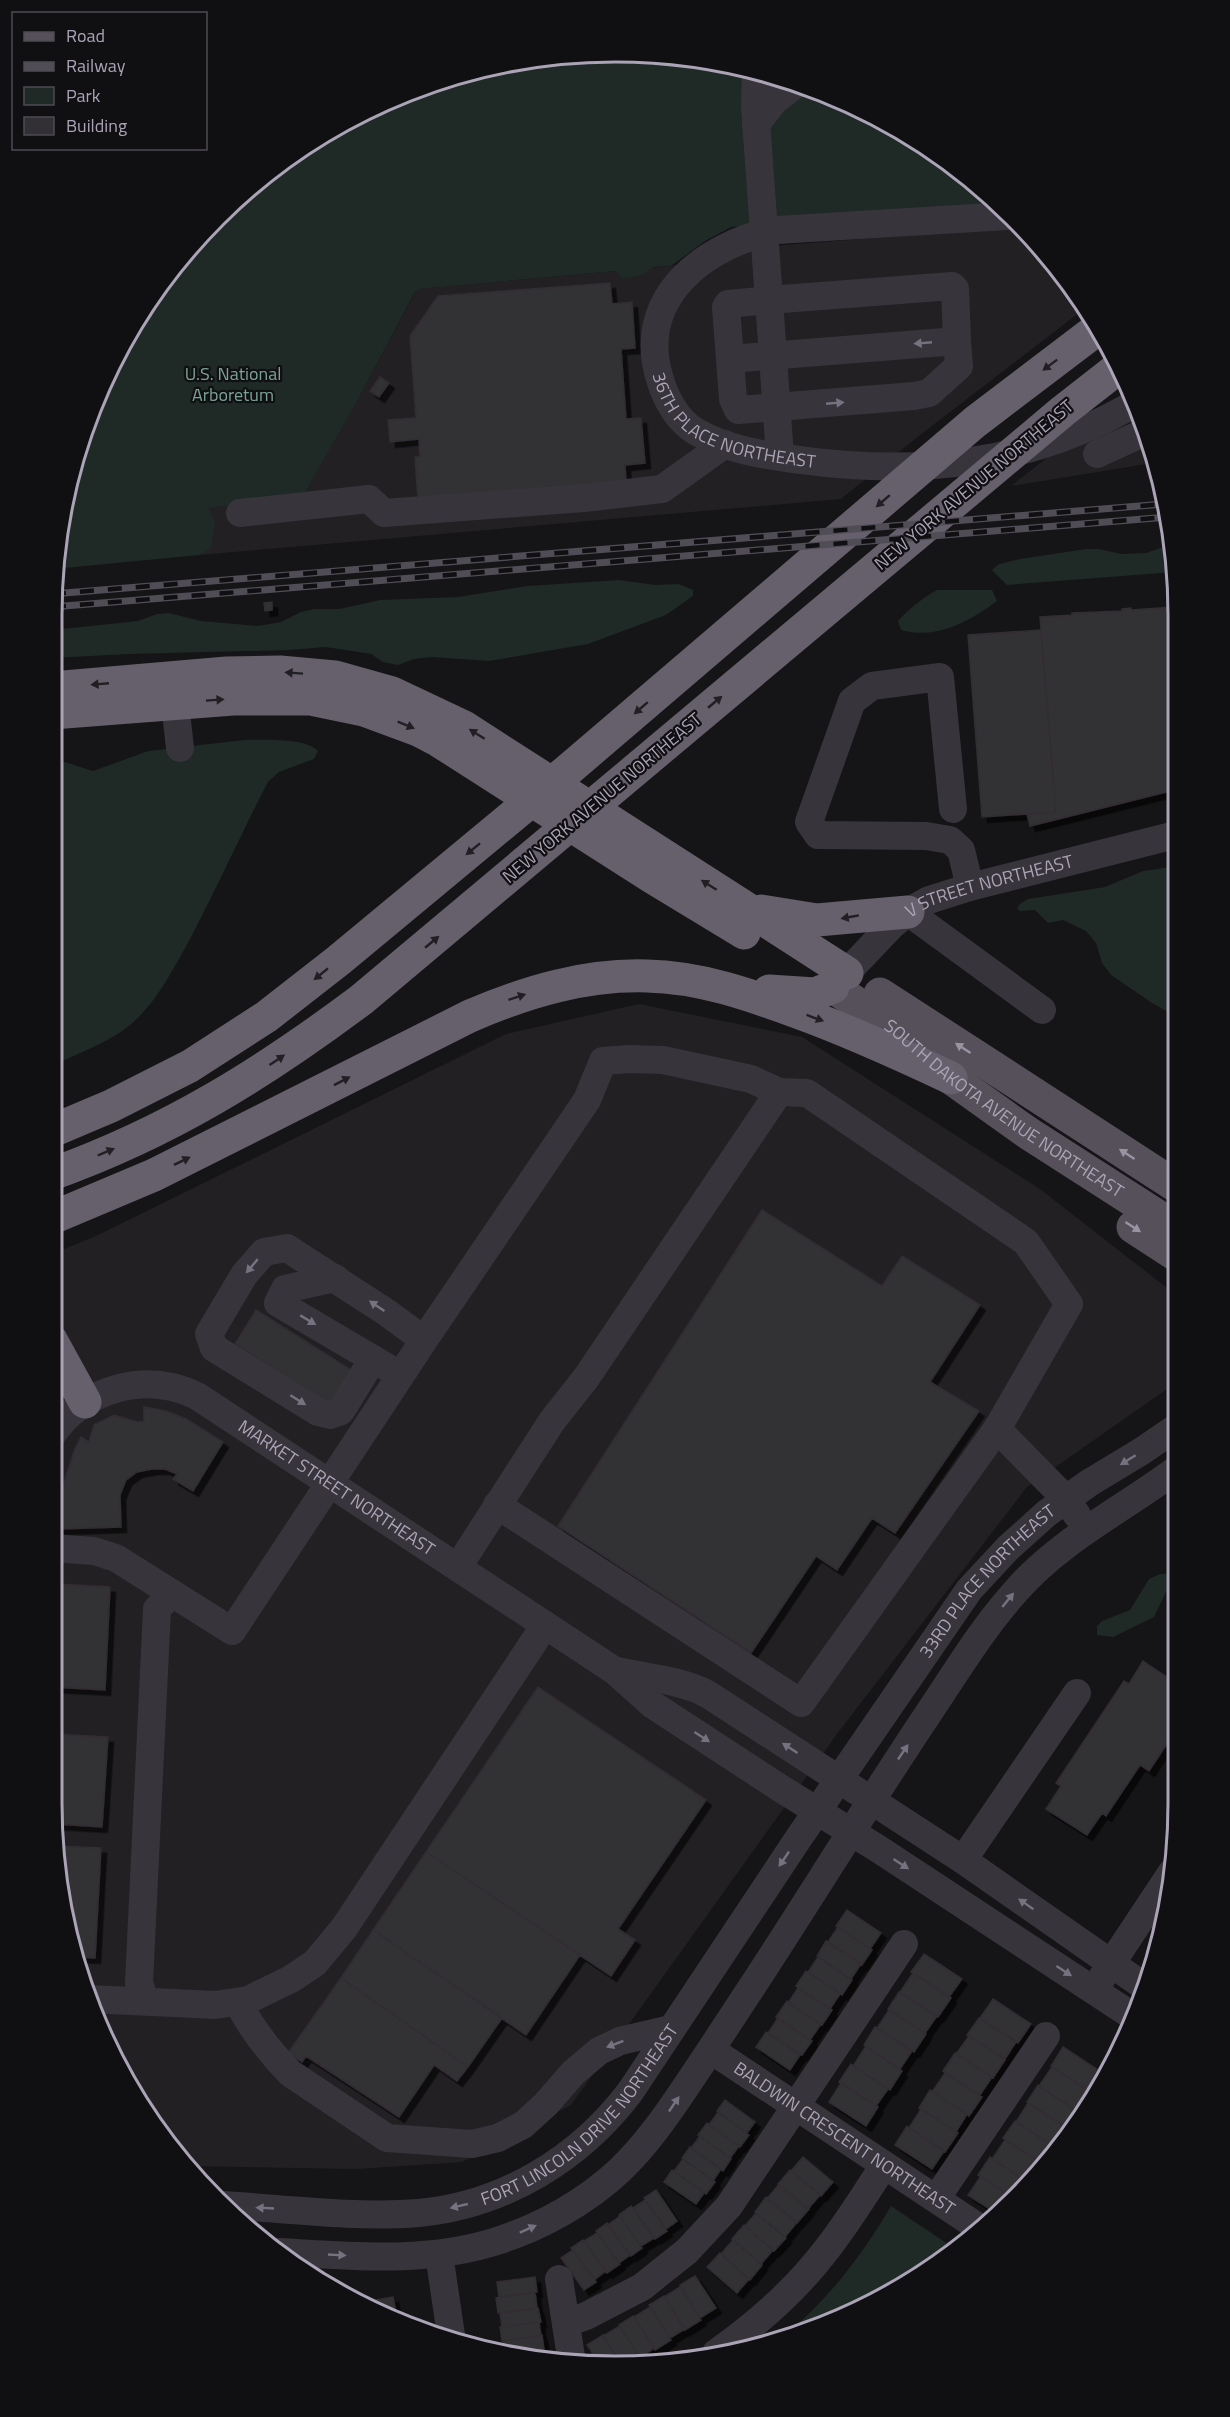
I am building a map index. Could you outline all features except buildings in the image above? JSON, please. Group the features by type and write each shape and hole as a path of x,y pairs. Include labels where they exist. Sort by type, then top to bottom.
{"highway":[{"path":"61,1127 111,1106 189,1066 266,1017 518,812 975,422 1091,334"},
{"name":"NEW YORK AVENUE NORTHEAST","path":"61,1170 192,1113 255,1075 361,1000 1063,411 1112,373"},
{"path":"61,687 262,672 326,676 366,684 418,703 464,727 745,907 840,980"},
{"path":"61,713 262,698 311,699 364,711 418,730 464,756 652,878 840,980"},
{"path":"745,907 817,920 908,912"},
{"path":"61,1214 154,1174 470,1016 512,998 556,986 623,976 664,977 720,986 807,994 821,993 840,980"},
{"path":"720,986 855,1034 951,1078"},
{"path":"61,1104 266,1017"},
{"path":"61,1358 85,1402"}],"main road":[{"name":"SOUTH DAKOTA AVENUE NORTHEAST","path":"840,980 951,1078 1028,1133 1168,1223"},
{"name":"SOUTH DAKOTA AVENUE NORTHEAST","path":"840,980 1168,1181"},
{"path":"1028,1133 1065,1180 1168,1250"}],"street":[{"path":"756,80 756,124 780,457"},
{"path":"756,124 775,100 789,90"},
{"name":"36TH PLACE NORTHEAST","path":"998,217 796,228 764,233 740,240 720,250 683,278 663,303 654,336 657,369 674,411 694,430 725,444 759,454 875,467 918,467 1000,458 1072,435 1128,408"},
{"path":"951,286 954,289 959,366 929,393 738,410 733,399 726,307 728,304 769,300 951,286"},
{"path":"730,359 957,341"},
{"path":"1097,454 1138,435"},
{"path":"240,513 369,499 384,513 572,499 662,489 725,444"},
{"path":"953,809 940,677 872,686 852,701 809,822 818,835 926,836 950,840 961,850 970,887"},
{"path":"175,704 180,748"},
{"name":"V STREET NORTHEAST","path":"840,980 882,934 908,912 929,900 970,887 1168,837"},
{"path":"908,912 1042,1010"},
{"path":"61,1549 110,1555 232,1631 424,1340 587,1100 603,1061 652,1060 693,1065 751,1079 779,1092 807,1093 1026,1242 1070,1304 997,1428 801,1703 497,1505"},
{"path":"458,1567 552,1421 619,1331 779,1092"},
{"path":"373,1359 341,1411 330,1415 318,1412 214,1348 209,1334 244,1275 264,1252 287,1248 335,1278 424,1340"},
{"path":"335,1278 285,1290 278,1303 401,1376"},
{"name":"MARKET STREET NORTHEAST","path":"61,1422 85,1402 112,1389 133,1384 166,1385 188,1391 220,1409 615,1671 653,1705 817,1811"},
{"path":"997,1428 1066,1499 1087,1529"},
{"name":"33RD PLACE NORTHEAST","path":"839,1780 969,1590 987,1569 1029,1528 1066,1499 1168,1433"},
{"name":"33RD PLACE NORTHEAST","path":"872,1801 966,1657 1002,1607 1039,1568 1087,1529 1168,1475"},
{"path":"145,2001 139,1983 157,1609 172,1593"},
{"path":"98,1999 214,2005 237,2002 258,1996 291,1979 326,1952 545,1625"},
{"name":"MARKET STREET NORTHEAST","path":"615,1671 698,1689 839,1780"},
{"path":"963,1860 1077,1694"},
{"path":"839,1780 963,1860 1138,1982"},
{"name":"FORT LINCOLN DRIVE NORTHEAST","path":"237,2206 371,2214 412,2213 464,2205 507,2190 549,2169 600,2127 630,2092 839,1780"},
{"path":"294,2253 376,2257 439,2254 483,2245 525,2230 569,2207 604,2183 620,2170 650,2137 711,2050 872,1801"},
{"path":"817,1811 1127,2012"},
{"path":"1093,1991 1162,1887"},
{"path":"566,2323 586,2316 642,2287 687,2251 729,2206 904,1944"},
{"path":"237,2002 255,2032 290,2073 387,2138 456,2144 484,2142 511,2133 536,2114 573,2073 599,2051 620,2041 671,2029"},
{"path":"936,2199 1046,2036"},
{"name":"BALDWIN CRESCENT NORTHEAST","path":"711,2050 973,2224"},
{"path":"732,2343 766,2314 827,2250 884,2165"},
{"path":"439,2254 450,2330"},
{"path":"559,2279 570,2353"}],"shaded area":[{"path":"1010,228 1054,278 1079,313 841,499 200,555 203,509 360,396 417,289 671,266 745,248"},
{"path":"1133,422 1147,464 1011,486 1062,446 1121,429"},
{"path":"639,1004 802,1037 1040,1189 1168,1289 1168,1388 1027,1487 837,1734 571,2105 462,2162 357,2169 198,2166 155,2110 119,2047 104,2014 80,1945 66,1874 61,1802 61,1250 96,1236 506,1034"}],"green space":[{"name":"U.S. National Arboretum","path":"615,62 651,63 723,72 793,91 860,119 923,155 985,204 731,227 705,241 671,266 653,267 642,275 622,279 616,271 419,289 415,292 360,396 304,494 209,508 215,522 211,548 200,555 64,568 72,507 80,472 104,403 136,338 155,307 199,250 224,224 250,199 307,155 370,119 403,104 472,80 543,66"},
{"path":"1164,546 1166,573 1007,585 992,570 999,564 1020,559 1086,549 1099,549 1121,554 1146,553"},
{"path":"619,580 655,585 679,584 693,590 693,596 666,615 588,644 489,661 432,657 414,659 398,665 383,662 371,654 326,647 61,658 61,629 138,621 157,614 169,613 201,621 258,626 281,622 301,612 314,609 339,609 380,600 458,597 527,586"},
{"path":"937,590 992,590 997,601 964,622 939,631 927,633 901,630 898,621 926,596"},
{"path":"244,740 272,740 304,743 318,751 314,759 279,772 268,782 189,941 162,988 145,1011 117,1035 61,1062 61,761 93,771 148,751"},
{"path":"1168,867 1168,1012 1111,975 1102,963 1096,943 1086,931 1063,920 1048,923 1035,910 1020,911 1017,908 1028,899 1105,887 1143,871"},
{"path":"1168,1574 1168,1592 1154,1617 1113,1637 1097,1635 1097,1626 1102,1621 1130,1610 1149,1579"},
{"path":"891,2206 948,2244 892,2281 860,2298 798,2324 834,2288 870,2240"}],"railway":[{"path":"62,593 1157,505"},
{"path":"61,606 1160,518"}]}
